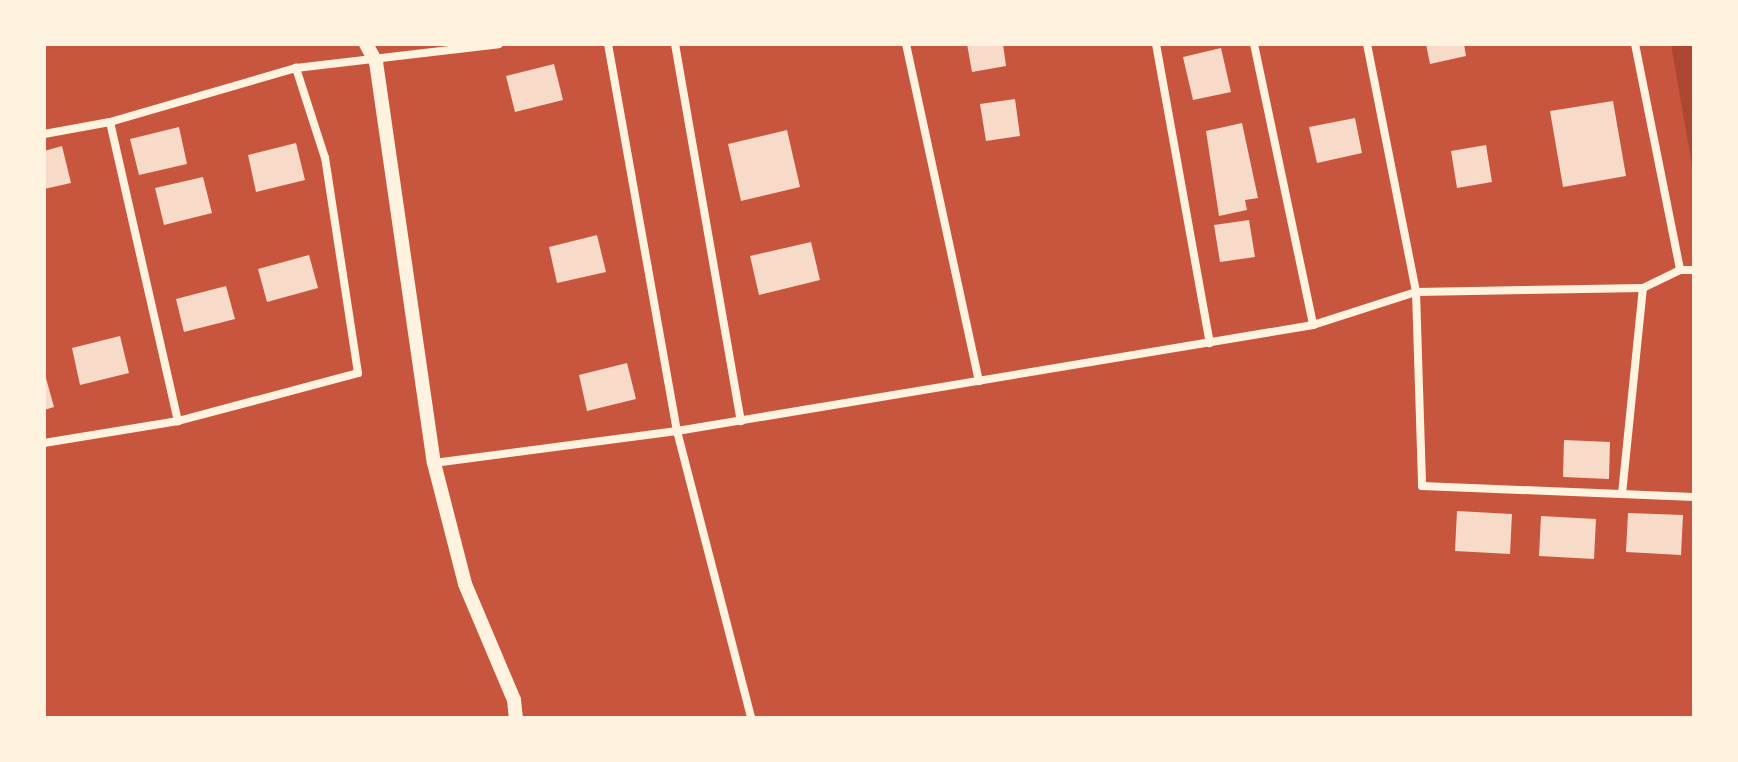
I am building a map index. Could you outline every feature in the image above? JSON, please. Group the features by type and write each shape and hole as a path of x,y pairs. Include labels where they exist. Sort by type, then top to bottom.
{"street":[{"path":"366,44 376,62 434,463 465,584 514,700 516,718"},
{"path":"44,134 110,122 296,68 376,62 499,44"},
{"path":"608,44 677,431 751,718"},
{"path":"675,44 741,421"},
{"path":"906,44 979,381"},
{"path":"1156,44 1210,343"},
{"path":"1254,44 1313,325"},
{"path":"1367,44 1416,292 1422,486 1694,497"},
{"path":"1635,44 1680,270"},
{"path":"44,443 178,421 358,373 325,158 296,68"},
{"path":"110,122 178,421"},
{"path":"434,463 677,431 1210,343 1313,325 1416,292 1643,288 1680,270 1694,270"},
{"path":"1622,494 1643,288"}],"shaded area":[{"path":"1671,44 1694,44 1694,177"}],"building":[{"path":"967,44 1003,44 1006,66 972,72"},
{"path":"1426,44 1464,44 1466,56 1430,64"},
{"path":"1221,48 1231,92 1193,100 1183,57"},
{"path":"554,64 563,100 515,112 506,76"},
{"path":"1015,99 1020,136 986,141 980,104"},
{"path":"1613,101 1626,176 1563,187 1550,111"},
{"path":"1355,118 1362,153 1317,163 1309,127"},
{"path":"1242,123 1258,198 1245,200 1247,210 1219,216 1206,131"},
{"path":"179,127 187,164 139,175 130,139"},
{"path":"787,130 800,187 741,201 728,144"},
{"path":"296,143 305,180 256,192 248,155"},
{"path":"1486,145 1492,182 1457,188 1451,151"},
{"path":"62,146 71,183 44,189 44,151"},
{"path":"203,177 212,213 164,225 155,188"},
{"path":"1249,220 1255,257 1220,262 1214,225"},
{"path":"597,235 606,272 557,283 549,247"},
{"path":"811,242 820,280 759,295 750,256"},
{"path":"309,255 318,288 267,302 258,269"},
{"path":"226,286 235,319 184,332 176,299"},
{"path":"120,336 129,373 80,385 72,348"},
{"path":"627,363 636,399 587,411 579,375"},
{"path":"44,371 54,407 44,410"},
{"path":"1564,440 1610,442 1609,479 1563,477"},
{"path":"1457,511 1512,514 1510,554 1455,551"},
{"path":"1628,513 1683,515 1681,555 1626,552"},
{"path":"1541,516 1596,519 1594,559 1539,556"}]}
